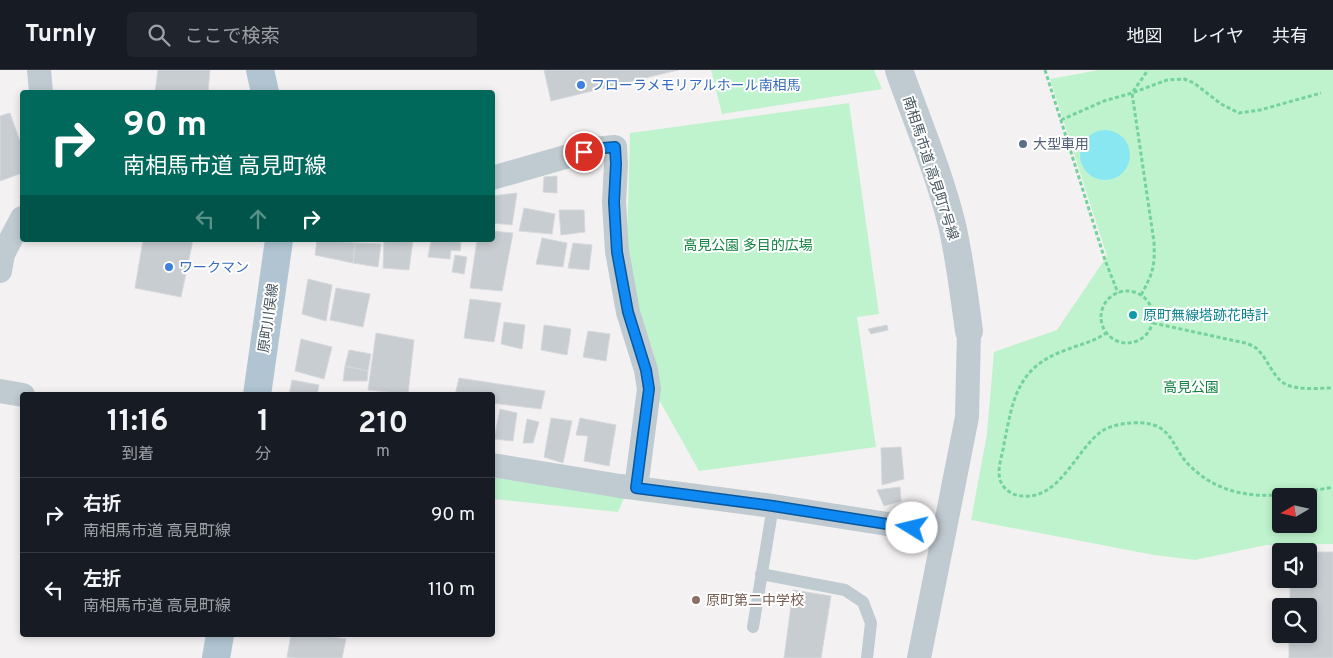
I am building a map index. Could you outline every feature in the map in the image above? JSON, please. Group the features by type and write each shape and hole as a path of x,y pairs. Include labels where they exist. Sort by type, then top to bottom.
{"main road":[{"path":"260,70 265,90"},
{"name":"原町川俣線","path":"257,392 279,242"},
{"path":"216,658 220,637"}],"street":[{"path":"39,70 41,90"},
{"name":"南相馬市道 高見町7号線","path":"899,70 952,224 962,277 969,331 967,417 919,658"},
{"path":"495,177 593,149 615,147 614,202 617,252 628,312 646,370 649,389 636,488"},
{"path":"0,271 3,254 20,222"},
{"path":"0,392 20,395"},
{"path":"495,465 944,533"}],"lane":[{"path":"753,627 773,506"},
{"path":"762,574 846,590 864,602 872,623 867,658"}],"path":[{"path":"1045,70 1105,260 1118,293"},
{"path":"1141,294 1151,277 1154,267 1154,242 1132,93 1148,70"},
{"path":"1061,120 1104,101 1167,80 1184,79 1194,82 1221,104 1239,113 1260,110 1321,94"},
{"path":"1126,291 1141,294 1153,312 1152,323 1145,335 1138,340 1121,342 1113,338 1103,326 1102,310 1106,302 1118,293 1126,291"},
{"path":"1152,323 1245,343 1256,348 1278,378 1290,386 1333,388"},
{"path":"1107,332 1100,338 1053,354 1032,370 1017,389 998,476 1001,484 1007,490 1017,496 1029,497 1045,492 1060,479 1102,431 1125,424 1141,422 1160,427 1173,440 1186,462 1196,471 1226,489 1241,494 1272,496 1333,487"}],"green space":[{"path":"711,70 874,70 882,89 722,114"},
{"name":"高見公園","path":"1099,70 1333,70 1333,544 1272,543 1272,545 1195,560 1154,555 971,520 987,434 994,352 1057,330 1107,256 1050,79"},
{"name":"高見公園 多目的広場","path":"849,103 879,314 857,317 876,447 699,471 657,396 658,376 653,351 635,299 627,247 630,133"},
{"path":"495,476 625,496 618,512 495,499"}],"water":[{"path":"1100,130 1110,130 1123,137 1130,150 1130,160 1123,173 1110,180 1100,180 1091,176 1084,169 1080,160 1080,150 1084,141 1091,134"}],"building":[{"path":"158,70 210,70 208,90 155,90"},
{"name":"フローラメモリアルホール南相馬","path":"544,70 678,70 551,101"},
{"path":"10,113 20,141 20,174 0,181 0,116"},
{"path":"557,176 557,193 543,192 544,177"},
{"path":"517,193 512,225 495,223 495,196"},
{"path":"524,208 555,214 552,234 519,231"},
{"path":"559,210 584,210 585,232 561,235"},
{"path":"495,231 513,233 502,291 470,288 477,242 495,242"},
{"path":"542,238 567,243 563,267 536,264"},
{"path":"143,242 193,242 181,297 135,288"},
{"path":"317,242 355,243 353,263 315,255"},
{"path":"384,242 413,242 409,270 383,268"},
{"path":"431,242 461,242 460,251 451,250 450,259 428,257"},
{"path":"355,243 381,244 378,267 353,263"},
{"path":"573,243 592,245 589,270 568,268"},
{"path":"455,255 467,257 464,274 452,272"},
{"path":"308,279 332,285 326,321 302,314"},
{"path":"336,288 370,294 363,327 330,320"},
{"path":"470,299 501,303 494,342 464,338"},
{"path":"504,322 525,325 522,349 501,344"},
{"path":"544,325 571,329 567,355 541,350"},
{"path":"887,325 888,330 871,334 868,329"},
{"path":"588,331 610,334 606,361 583,357"},
{"path":"376,333 414,340 408,392 368,390"},
{"path":"301,339 332,347 324,379 295,371"},
{"path":"349,350 371,354 368,371 345,366"},
{"path":"345,366 368,371 367,381 343,381"},
{"path":"459,378 545,391 541,409 495,403 495,392 456,392"},
{"path":"292,380 319,385 318,392 290,392"},
{"path":"500,409 517,413 513,441 495,439"},
{"path":"551,418 572,421 563,463 544,457"},
{"path":"580,418 616,425 609,466 584,461 588,436 576,435"},
{"path":"527,419 539,422 533,443 523,443"},
{"path":"901,447 904,479 882,485 881,448"},
{"path":"900,487 901,501 884,506 877,490"},
{"path":"1317,552 1333,552 1333,658 1289,658 1289,643 1317,643 1317,598 1290,598 1290,588 1317,588"},
{"path":"793,590 831,596 821,658 784,658"},
{"path":"291,637 334,637 346,639 342,658 287,657"}],"place":[{"name":"フローラメモリアルホール南相馬","path":"581,85"},
{"name":"大型車用","path":"1023,144"},
{"name":"ワークマン","path":"169,267"},
{"name":"原町無線塔跡花時計","path":"1133,315"},
{"name":"原町第二中学校","path":"696,600"}],"route":[{"path":"584,152 593,149 615,147 614,202 617,252 628,312 646,370 649,389 636,488 773,506 912,528"}]}
